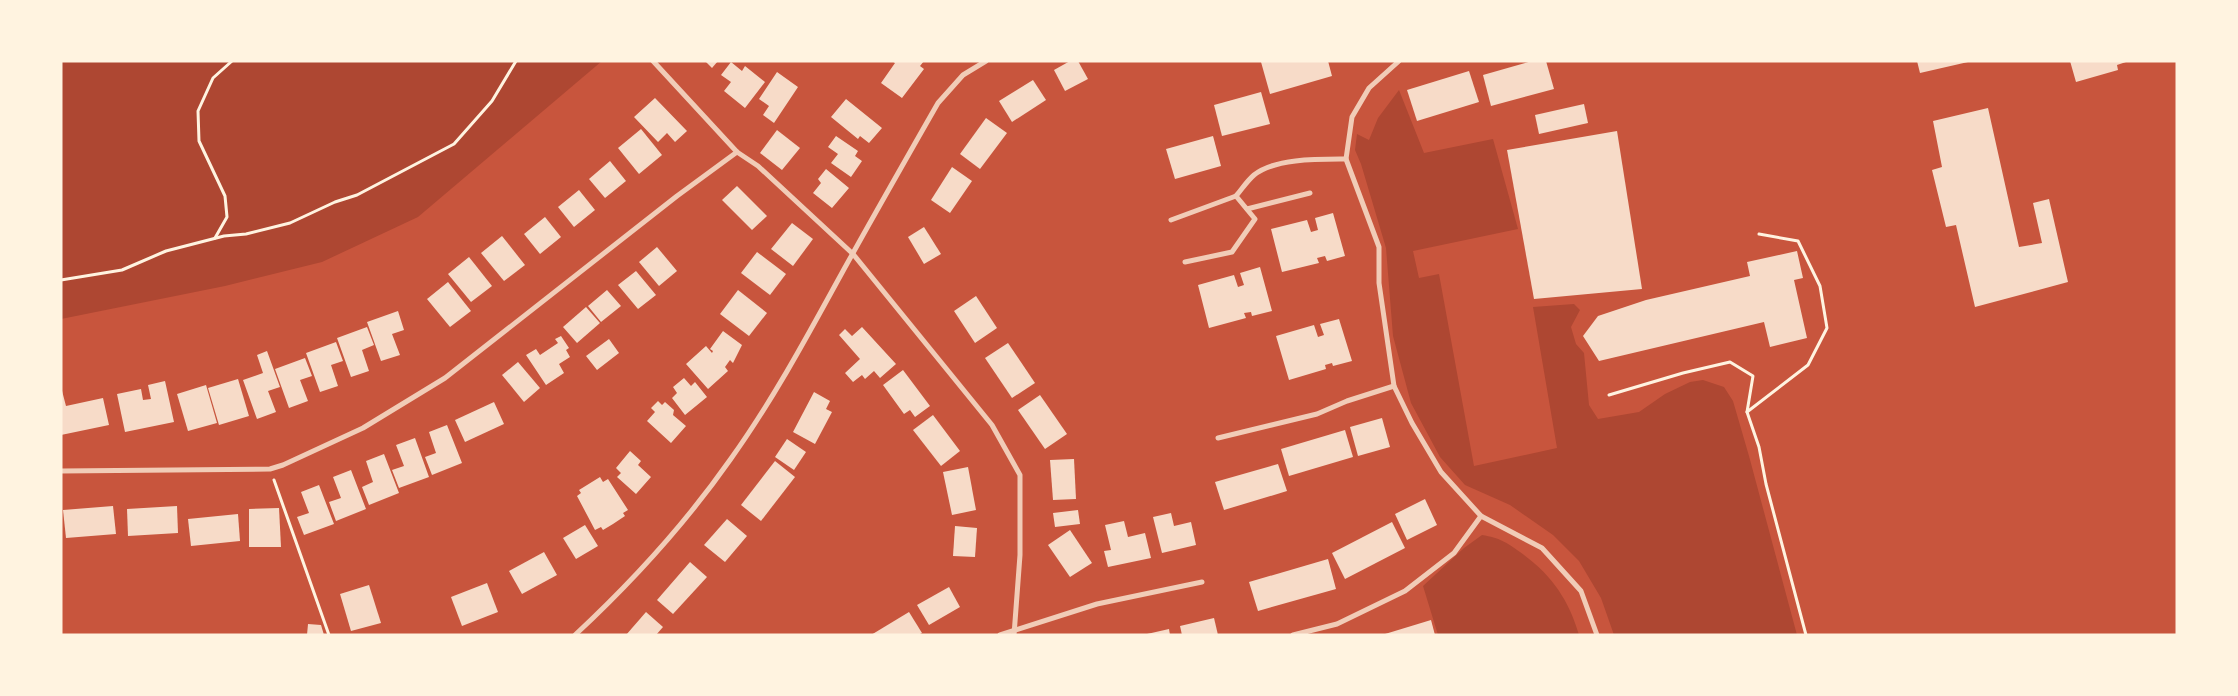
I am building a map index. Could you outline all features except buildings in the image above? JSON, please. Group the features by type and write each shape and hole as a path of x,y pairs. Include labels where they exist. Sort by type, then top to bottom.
{"street":[{"path":"653,61 737,152 758,166 853,254 992,425 1020,475 1020,555 1014,632"},
{"path":"574,635 619,594 682,524 730,460 770,400 938,103 963,75 986,61"},
{"path":"1399,61 1369,88 1352,117 1346,159 1378,247 1379,284 1394,386 1412,423 1441,472 1481,516 1542,548 1581,591 1597,635"},
{"path":"61,471 270,469 283,465 363,428 445,378 677,196 737,152"},
{"path":"1172,220 1236,196 1255,174 1276,164 1319,159 1346,159"},
{"path":"1247,209 1310,193"},
{"path":"1185,262 1232,252 1255,219 1236,196"},
{"path":"1218,438 1317,414 1347,401 1394,386"},
{"path":"1293,635 1337,624 1405,591 1454,553 1481,516"},
{"path":"1000,635 1097,604 1202,582"}],"path":[{"path":"215,238 227,217 225,196 199,141 198,111 213,78 232,61"},
{"path":"61,280 122,270 166,251 215,238 246,234 290,223 335,202 357,195 454,144 492,101 516,61"},
{"path":"1747,412 1808,365 1827,328 1820,286 1798,241 1758,234"},
{"path":"1609,395 1683,373 1730,362 1753,376 1747,412 1759,447 1766,484 1806,635"},
{"path":"270,469 329,635"}],"shaded area":[{"path":"61,61 602,61 418,217 322,262 225,286 61,319"},
{"path":"1399,90 1424,153 1493,139 1518,229 1413,251 1419,278 1439,274 1474,466 1557,448 1533,307 1574,304 1580,310 1571,327 1576,344 1584,353 1589,405 1598,419 1639,412 1665,394 1690,382 1703,380 1724,387 1733,401 1797,635 1614,635 1601,598 1579,561 1553,535 1510,505 1465,485 1440,457 1411,403 1393,336 1386,248 1355,150 1357,134 1369,140 1378,118"},
{"path":"1482,535 1507,543 1531,560 1549,578 1564,598 1579,635 1438,635 1423,586 1464,548"}]}
